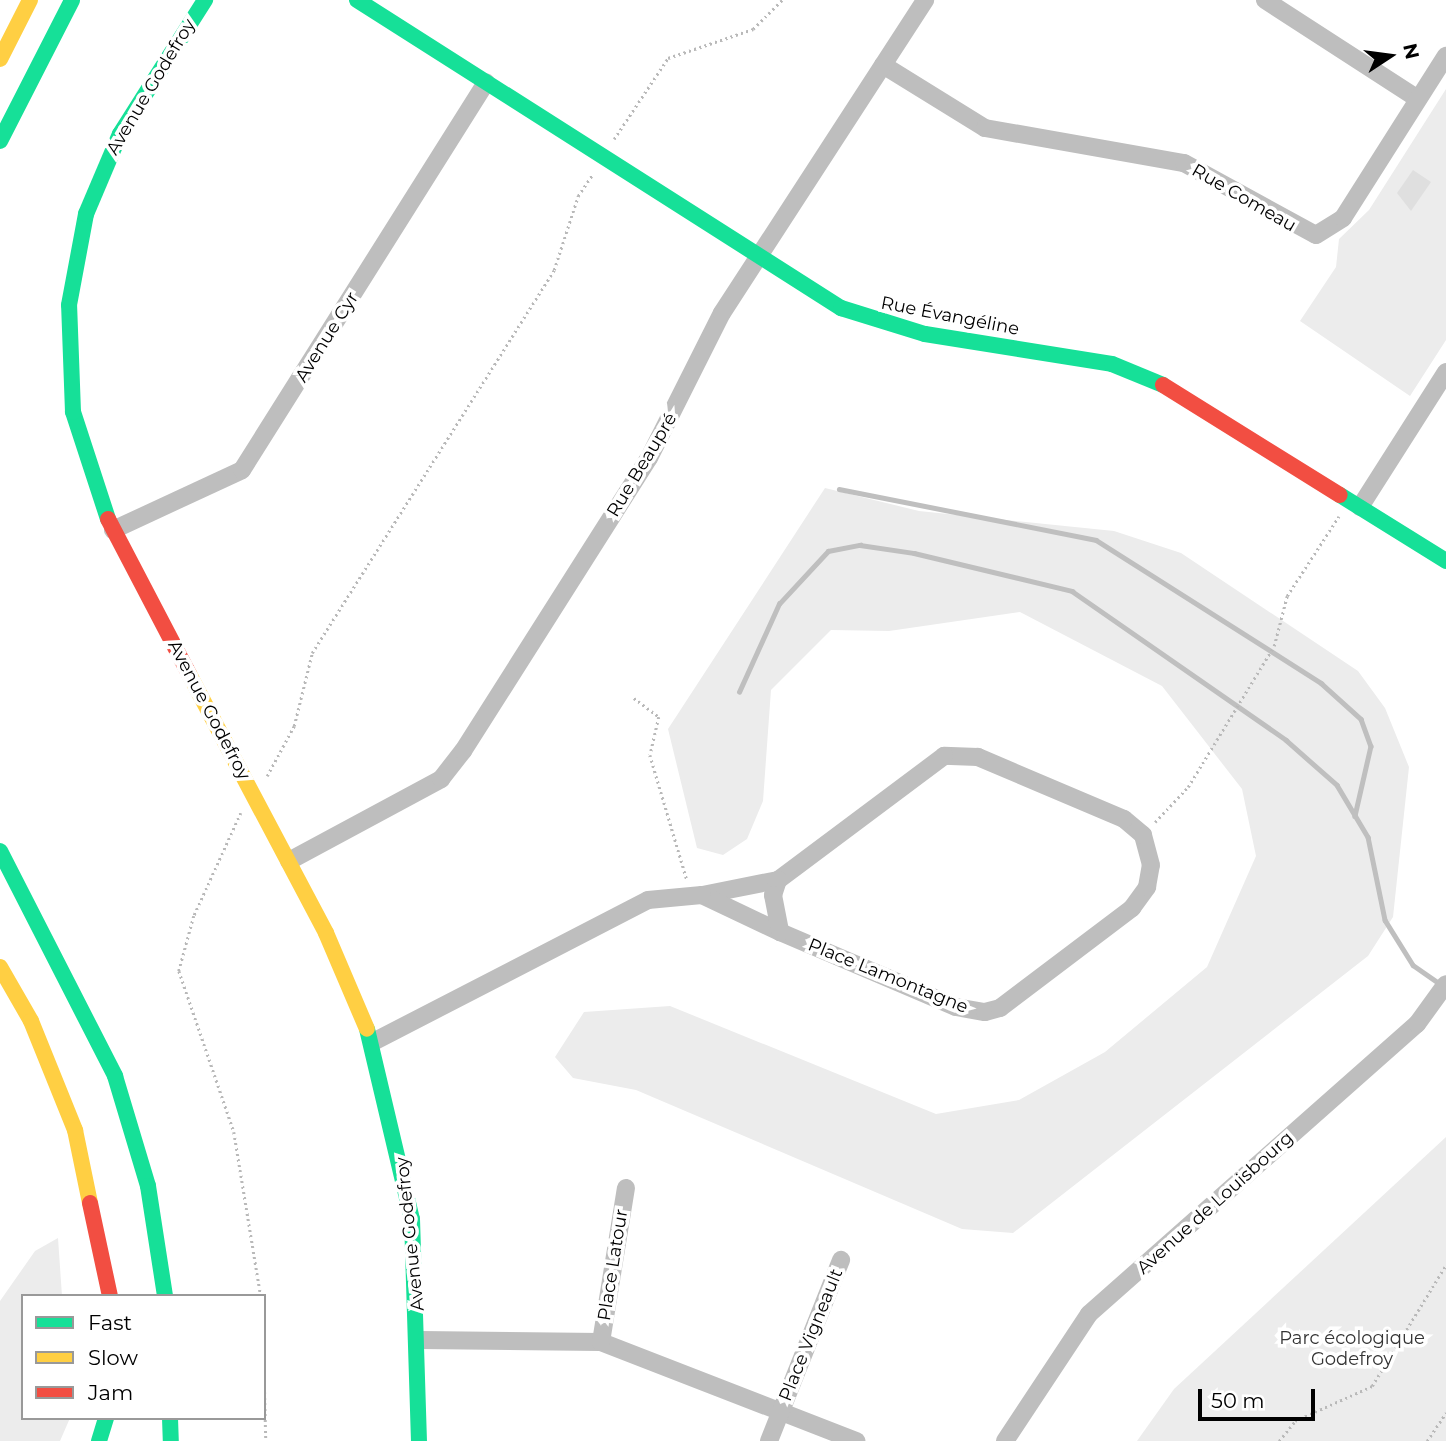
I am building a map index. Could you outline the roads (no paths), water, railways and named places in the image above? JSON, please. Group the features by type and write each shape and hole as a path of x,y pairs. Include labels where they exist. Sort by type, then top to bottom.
{"main road":[{"path":"0,59 30,0"},
{"path":"0,141 72,0"},
{"name":"Avenue Godefroy","path":"205,0 109,157 75,263 67,333 71,399 87,471 113,530 289,861 373,1042 407,1182 419,1340 419,1441"},
{"name":"Rue Évangéline","path":"357,0 758,257 864,318 1112,364 1157,382 1446,561"},
{"path":"0,165 50,43"},
{"path":"0,850 115,1076 148,1186 165,1294"},
{"path":"0,967 35,1030 75,1130 110,1294"},
{"path":"99,1441 105,1420"},
{"path":"170,1420 170,1441"}],"street":[{"name":"Rue Beaupré","path":"289,861 421,791 451,766 649,458 706,341 925,0"},
{"path":"1265,0 1418,99"},
{"name":"Rue Comeau","path":"883,65 985,128 1184,163 1316,235 1343,218 1446,56"},
{"name":"Avenue Cyr","path":"113,530 242,470 486,82"},
{"path":"1355,504 1446,372"},
{"name":"Place Lamontagne","path":"702,895 780,932 956,1007 985,1012 1000,1008 1132,908 1147,887 1151,865 1143,835 1124,819 960,754 929,763 778,880"},
{"path":"373,1042 648,900 702,895 778,880 773,895 780,932"},
{"name":"Avenue de Louisbourg","path":"1005,1441 1089,1314 1417,1024 1446,984"},
{"name":"Place Latour","path":"601,1342 626,1188"},
{"name":"Place Vigneault","path":"780,1410 841,1260"},
{"path":"419,1340 601,1342 856,1441"},
{"path":"769,1441 780,1410"}],"waterway":[{"path":"839,489 1096,540 1321,683 1361,719 1371,746 1355,816"},
{"path":"739,692 779,604 828,551 860,545 914,553 1072,591 1286,740 1337,785 1368,837 1385,920 1413,965 1440,984"}],"park label":[{"name":"Parc écologique Godefroy","path":"1352,1349"}]}
